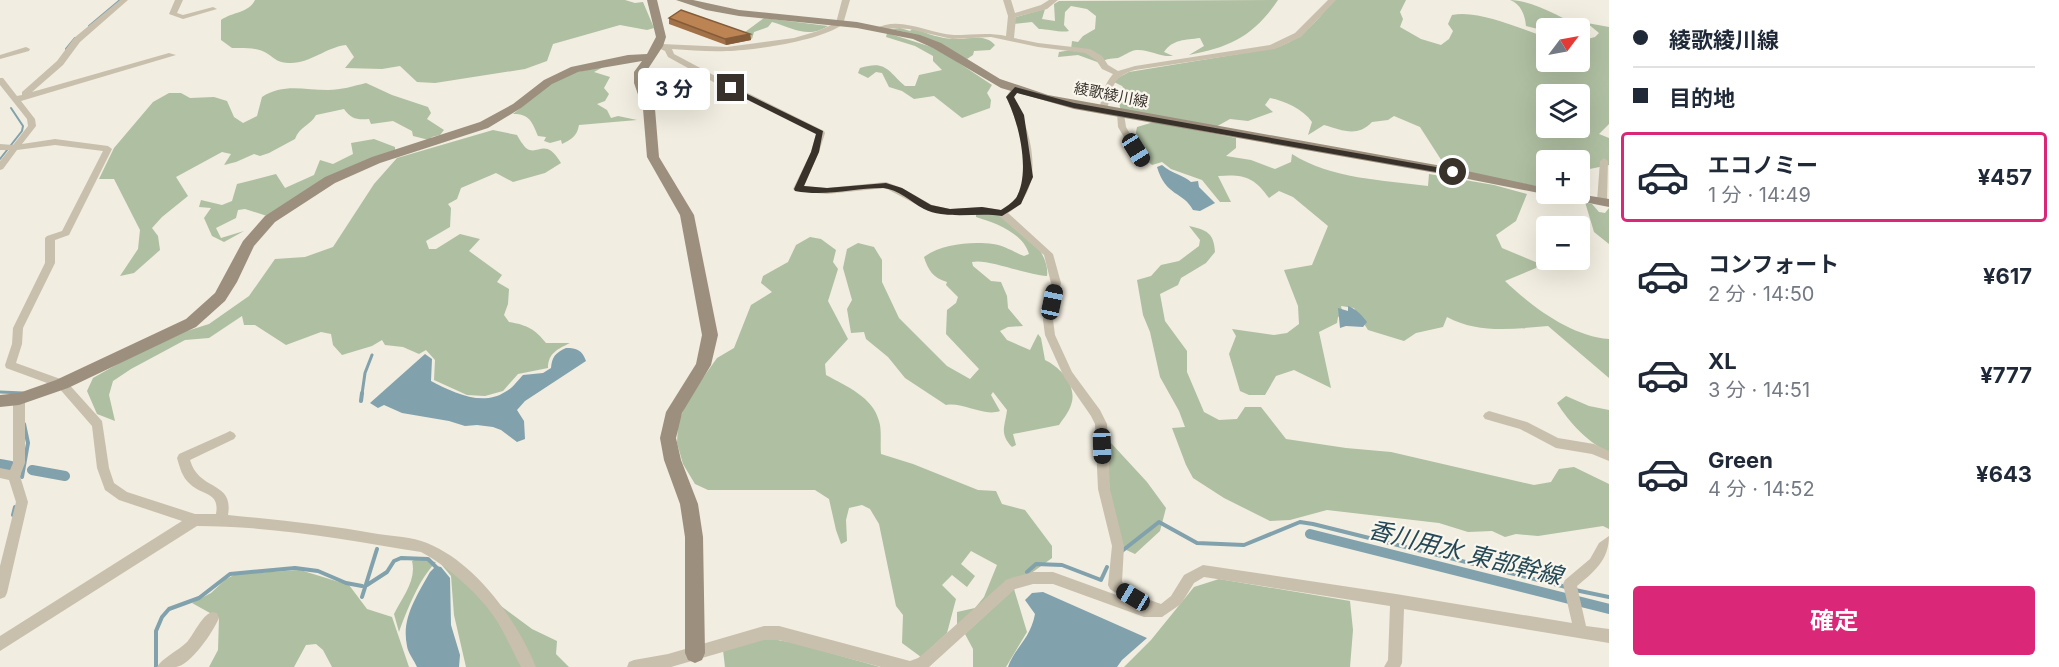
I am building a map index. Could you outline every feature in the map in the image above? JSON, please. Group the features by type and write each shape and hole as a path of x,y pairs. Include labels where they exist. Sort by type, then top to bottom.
{"street":[{"path":"20,99 60,63 77,40 124,0"},
{"path":"179,0 173,14 178,16 213,9"},
{"path":"652,0 661,33 654,51 640,72 640,82 649,109 650,148 687,215 710,335 710,347 704,369 673,413 668,439 671,455 687,496 692,523 695,653"},
{"name":"綾歌綾川線","path":"681,0 733,12 879,29 934,43 1015,90 1103,111 1453,172 1536,190"},
{"path":"0,401 19,399 62,384 166,336 207,310 231,282 256,232 281,210 313,189 376,160 484,125 567,72 591,64 641,56 678,45 708,50 794,40 821,33 839,24 846,0"},
{"path":"1007,0 1012,16 1010,38"},
{"path":"1012,16 1044,7 1054,0"},
{"path":"1103,111 1109,85 1116,74 1135,68 1272,47 1298,35 1332,0"},
{"path":"879,29 894,26 909,27 952,37 991,35 1038,45 1087,51 1100,58 1105,67 1116,74"},
{"path":"0,57 26,49"},
{"path":"654,51 668,49 671,55 731,88 821,133 798,189 827,191 886,185 929,208 950,212 982,210 1002,213 1048,254 1056,283 1048,320 1050,335 1068,374 1096,413 1101,424 1104,489 1118,546 1115,585 1145,604 1162,611"},
{"path":"20,99 172,55"},
{"path":"0,80 20,99 32,119 32,126 9,148 0,167"},
{"path":"1002,213 1018,202 1028,177 1020,115 1010,97 1015,90"},
{"path":"1120,114 1122,127 1143,161"},
{"path":"9,148 56,142 108,149 66,233 50,238 50,263 18,328 17,344 10,365 62,384 98,424 103,468 109,486 123,496 195,520 221,520 322,530 423,547 439,555 469,579 482,593 501,615 529,667"},
{"path":"1590,199 1606,202 1604,161"},
{"path":"0,593 22,502 14,476 19,463 19,399"},
{"path":"1489,416 1523,425 1556,443 1594,450 1609,456"},
{"path":"221,520 225,507 223,498 195,484 184,468 183,458 230,436"},
{"path":"0,473 14,476"},
{"path":"0,644 195,520"},
{"path":"1580,631 1570,584 1595,563 1603,547 1609,542"},
{"path":"913,667 928,659 1011,584 1033,578 1053,578 1144,611 1162,611 1176,600 1189,579 1203,572 1236,574 1609,636"},
{"path":"1391,667 1395,663 1395,631 1399,620 1396,600"},
{"path":"164,667 186,653 212,618"},
{"path":"634,667 695,653 764,633 779,633 907,667"}],"green space":[{"path":"255,0 625,0 635,3 643,2 654,28 647,30 620,25 553,44 547,61 525,69 435,83 417,82 400,66 382,69 345,68 354,57 346,45 297,63 280,61 259,50 232,48 221,40 221,20 245,10"},
{"path":"1278,0 1260,23 1240,38 1217,48 1189,55 1204,46 1200,38 1171,45 1164,52 1173,56 1136,50 1100,63 1078,55 1058,57 1059,52 1071,50 1072,41 1078,42 1095,29 1096,16 1087,9 1071,6 1065,12 1064,25 1069,31 1039,29 1032,22 1013,24 1016,17 1045,9 1042,19 1055,21 1054,4 1059,1"},
{"path":"1333,0 1406,0 1400,12 1403,19 1400,27 1421,39 1441,45 1449,39 1453,31 1448,24 1452,15 1486,17 1536,33 1536,72 1590,72 1590,38 1599,33 1590,24 1609,27 1609,124 1599,134 1609,138 1609,165 1590,169 1590,150 1536,150 1536,186 1447,169 1420,127 1394,116 1388,120 1372,122 1361,130 1349,131 1324,125 1308,135 1312,122 1304,113 1282,101 1270,98 1265,105 1273,112 1248,121 1230,119 1214,128 1121,112 1118,97 1127,92 1122,86 1112,81 1129,72 1275,48 1301,35"},
{"path":"1510,0 1528,3 1562,18 1536,18 1536,28 1526,26 1522,10"},
{"path":"764,18 828,26 814,32 807,32 772,22 768,27 754,32 752,39 741,35"},
{"path":"900,28 910,31 913,28 949,39 981,38 995,45 990,50 974,51 973,55 967,59 905,32 890,29"},
{"path":"887,33 938,49 992,85 987,93 991,100 990,108 962,118 934,96 914,99 902,91 889,87 882,73 876,72 868,78 858,73 860,68 881,66 890,71 905,86 915,86 919,75 942,70 933,61 933,56 915,46 886,37"},
{"path":"607,65 594,72 610,77 604,88 609,94 605,101 597,104 607,110 611,118 618,116 637,120 579,125 574,137 562,144 561,140 550,143 544,141 546,137 538,136 527,117 513,114 550,84 569,74"},
{"path":"366,83 392,95 428,107 431,113 427,119 444,130 440,135 429,140 413,136 412,131 393,121 371,124 369,119 355,118 344,109 316,115 295,139 269,153 260,156 254,154 224,165 231,154 222,152 176,177 188,196 152,228 158,236 160,250 134,273 120,276 138,249 140,230 114,179 99,179 114,148 153,102 169,93 181,93 190,98 214,97 227,101 234,117 243,123 257,116 262,97 278,90 294,88 333,90"},
{"path":"1154,122 1236,138 1236,148 1226,156 1251,160 1275,169 1291,162 1292,154 1323,169 1375,180 1428,186 1429,174 1494,185 1527,194 1516,221 1496,235 1502,248 1536,262 1536,268 1505,281 1527,301 1553,319 1595,337 1609,339 1609,378 1548,326 1484,328 1447,317 1443,327 1416,333 1404,341 1368,330 1354,308 1341,306 1343,314 1338,317 1337,323 1319,332 1331,388 1294,370 1276,376 1265,395 1249,395 1240,391 1229,354 1236,336 1232,329 1274,335 1287,333 1299,324 1298,306 1284,270 1312,265 1328,226 1293,197 1279,191 1269,198 1258,185 1248,178 1218,176 1231,202 1220,202 1202,180 1171,169 1162,162 1152,165 1139,148 1136,138 1137,127"},
{"path":"493,130 517,135 525,147 530,150 546,149 561,163 545,173 513,182 496,173 461,188 457,199 448,204 451,208 450,227 426,241 429,249 436,249 460,234 480,239 469,251 502,275 497,282 509,289 508,304 504,315 509,322 530,328 546,343 570,343 552,355 548,368 518,374 503,391 485,396 467,395 434,380 435,360 426,350 419,354 403,347 385,345 382,340 372,346 342,355 333,345 331,334 321,332 286,345 255,325 244,325 242,316 209,338 185,340 113,381 109,395 115,421 97,414 87,391 93,378 130,357 187,331 209,324 249,296 275,259 305,257 333,247 374,184 397,158"},
{"path":"374,139 395,147 395,150 329,179 267,216 245,209 238,210 236,218 216,228 221,238 244,231 224,242 212,236 204,218 211,208 199,207 201,200 222,205 232,201 237,184 276,174 285,188 314,175 320,160 333,164 353,154 351,143"},
{"path":"1586,204 1592,204 1599,212 1605,213 1609,208 1609,244 1594,232"},
{"path":"976,212 997,215 1011,222 1040,250 1047,267 1047,276 987,262 972,262 973,266 991,281 1001,282 1007,296 1008,308 1023,326 1008,327 1000,331 1007,340 1030,350 1038,334 1041,338 1045,360 1062,372 1072,391 1073,398 1070,408 1059,425 1013,434 1016,445 1012,447 1004,434 1007,410 993,392 991,395 1000,411 987,412 946,405 905,378 888,357 866,339 864,332 851,333 847,309 852,300 843,268 847,249 858,243 874,247 882,260 882,282 899,318 947,366 970,379 979,369 946,334 947,310 956,303 958,297 946,285 947,282 932,273 924,257 948,246 976,243 1005,247 1024,256 1029,254 1021,240 1015,235 1000,226 976,217"},
{"path":"1189,226 1201,229 1211,236 1215,252 1206,263 1181,278 1178,285 1160,294 1165,321 1187,351 1187,372 1204,412 1219,420 1237,419 1245,407 1261,407 1286,439 1391,452 1534,485 1551,482 1559,469 1574,467 1609,484 1609,529 1603,526 1538,536 1516,534 1505,537 1492,531 1468,532 1439,523 1327,510 1290,520 1270,521 1224,498 1193,478 1172,428 1185,427 1160,377 1150,332 1143,315 1137,280 1151,276 1161,265 1179,261 1199,246 1200,240"},
{"path":"810,237 821,239 836,250 833,262 838,269 828,301 848,339 825,364 826,375 858,393 871,405 880,425 881,454 978,490 996,491 1002,504 1025,510 1052,546 1052,558 957,627 957,612 975,608 984,597 997,565 971,551 961,564 975,576 967,587 952,575 942,585 956,599 947,633 921,657 902,643 903,615 896,606 879,524 870,509 862,505 849,508 846,520 847,541 841,544 829,499 815,490 708,490 695,484 683,464 677,443 678,423 688,399 717,358 734,348 751,305 772,292 761,283 763,276 788,262 796,245"},
{"path":"1566,396 1589,406 1609,410 1609,452 1586,438 1567,417 1557,403"},
{"path":"1111,443 1147,482 1166,508 1160,531 1135,554 1122,548 1110,496 1108,470"},
{"path":"416,559 436,562 419,586 399,632 394,614 411,582 412,561"},
{"path":"441,564 446,565 532,629 557,641 556,654 569,667 466,667 454,615 451,576"},
{"path":"300,570 349,585 367,609 392,617 409,667 332,667 323,650 316,644 306,645 294,667 209,667 218,650 219,618 192,603 211,593 226,579 236,574"},
{"path":"1219,579 1350,601 1353,630 1350,667 1124,667 1151,640 1194,587"},
{"path":"1014,589 1027,632 1006,667 973,667 973,649 965,634"},
{"path":"766,638 795,643 880,667 725,667 723,650"}],"water":[{"path":"1162,165 1191,182 1198,181 1199,187 1215,203 1200,211 1193,210 1184,199 1165,184 1157,167"},
{"path":"1348,306 1359,312 1367,322 1363,327 1340,328 1338,308 1348,311"},
{"path":"566,348 579,350 586,361 525,401 517,410 524,421 525,439 517,442 493,427 465,426 402,413 384,405 378,408 370,403 425,354 432,359 431,381 467,396 487,398 508,391 523,375 543,373 551,368 555,356"},
{"path":"436,566 441,567 450,578 451,625 460,655 459,667 417,667 408,649 406,626 411,608 430,572"},
{"path":"1043,592 1147,638 1117,667 1008,667 1033,623 1035,614 1025,600 1032,593"}],"building":[{"path":"681,10 750,34 725,39 669,18"}],"waterway":[{"path":"89,26 120,0"},
{"path":"66,49 75,38"},
{"path":"0,159 22,131 23,126 11,108"},
{"path":"362,394 365,373 372,355"},
{"path":"0,392 23,393"},
{"path":"361,401 362,393"},
{"path":"22,477 28,443 24,424"},
{"name":"香川用水 東部幹線","path":"0,464 11,466"},
{"name":"香川用水 東部幹線","path":"32,470 65,476"},
{"path":"13,515 15,507"},
{"path":"1122,551 1159,522 1197,543 1244,545 1300,522 1566,587"},
{"name":"香川用水 東部幹線","path":"1310,534 1609,609"},
{"path":"362,597 377,549"},
{"path":"367,585 387,572 394,561 401,558 428,559 437,568"},
{"path":"1027,572 1036,564 1062,565 1101,580 1107,567"},
{"path":"156,667 156,631 162,617 169,609 199,598 230,574 295,568 318,571 346,583 362,586"},
{"path":"1575,590 1609,597"}],"route":[{"path":"731,88 821,133 798,189 827,191 886,185 929,208 950,212 982,210 1002,213 1018,202 1026,187 1028,177 1020,115 1010,97 1015,90 1074,105 1453,172"}]}
